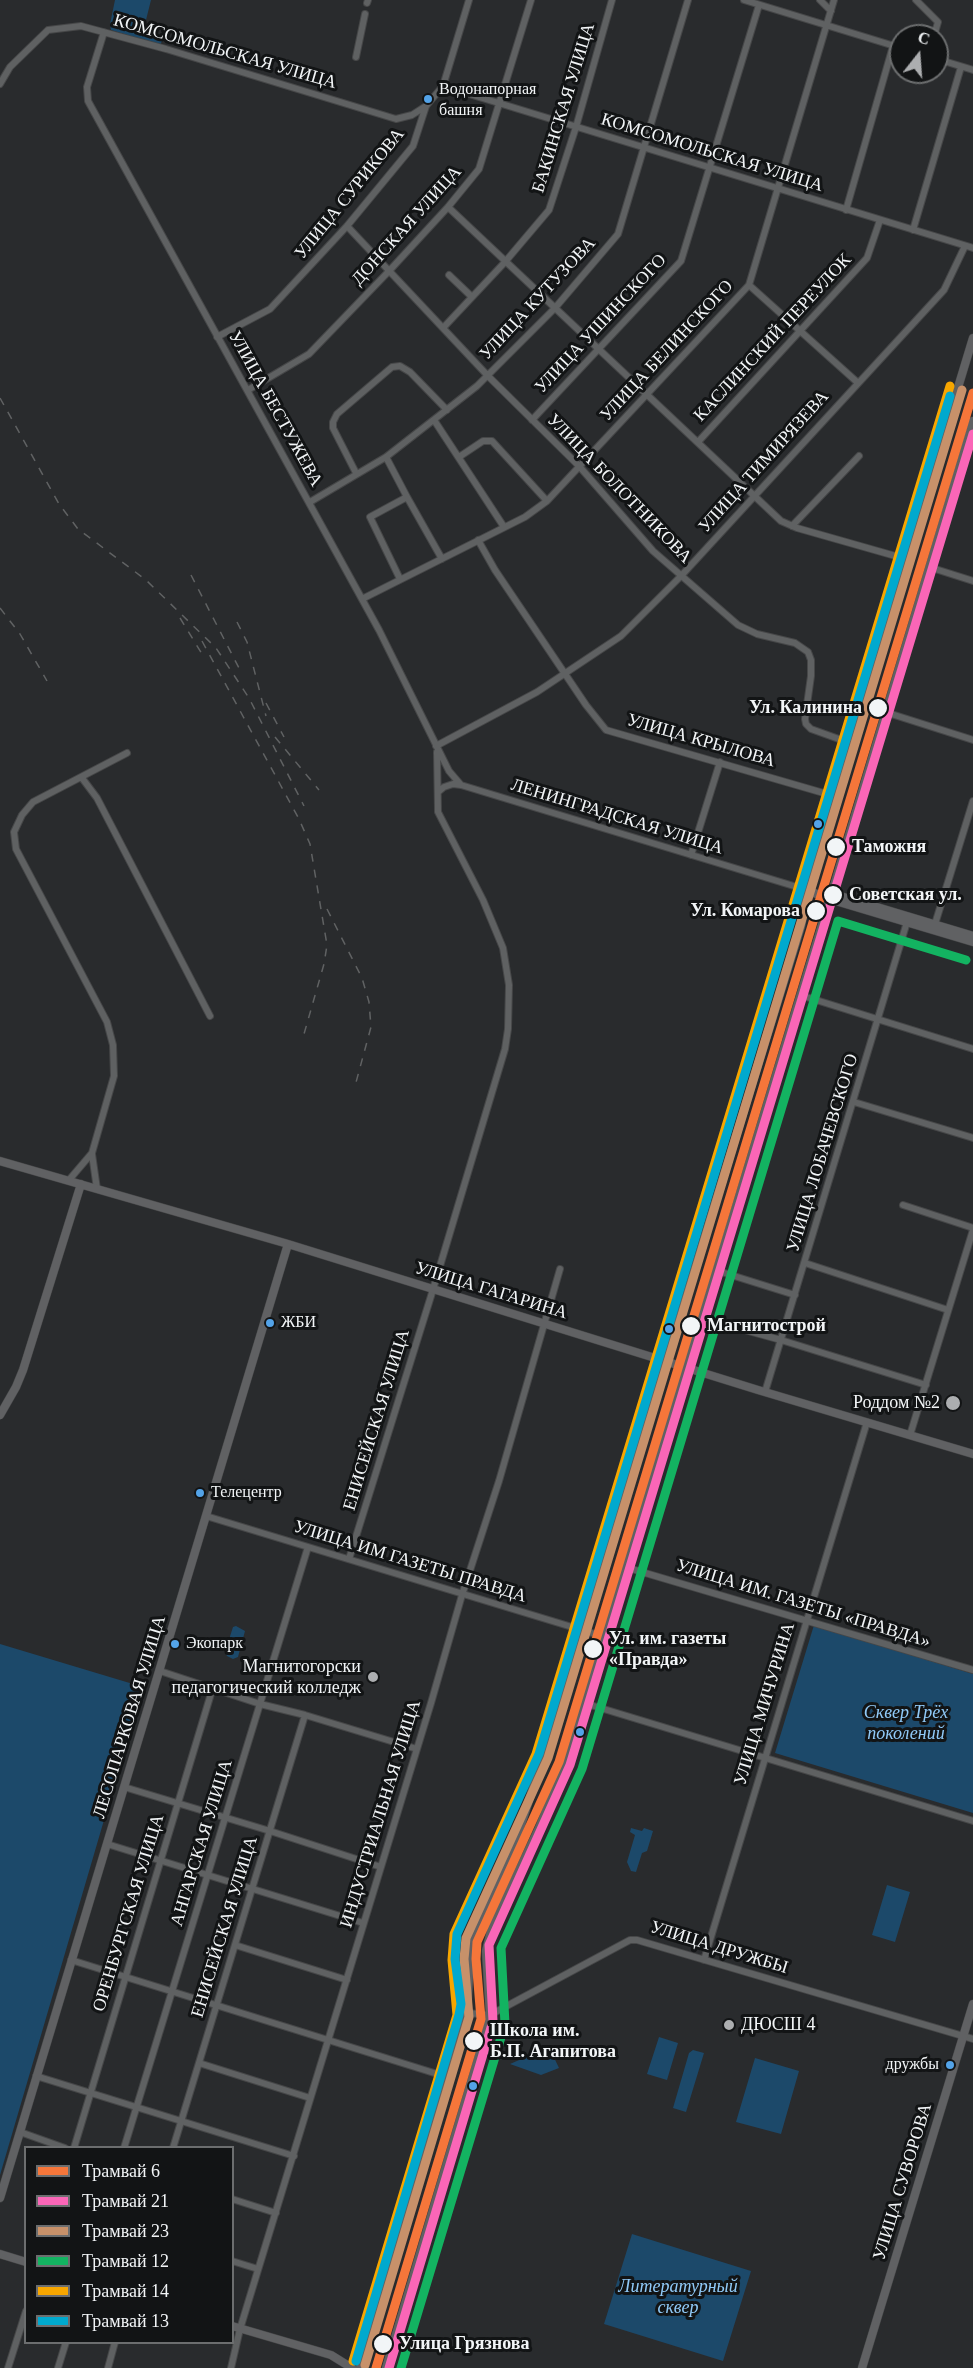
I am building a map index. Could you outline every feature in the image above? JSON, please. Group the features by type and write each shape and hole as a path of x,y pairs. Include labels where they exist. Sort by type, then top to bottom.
{"main road":[{"path":"360,2368 467,2013 470,1954 478,1923 519,1831 666,1362 801,926 807,890 834,796 973,338"},
{"path":"386,2368 489,2015 486,1951 492,1927 562,1771 584,1703 973,421"},
{"name":"ЛЕНИНГРАДСКАЯ УЛИЦА","path":"807,890 973,936"},
{"name":"ЛЕНИНГРАДСКАЯ УЛИЦА","path":"830,896 973,942"},
{"name":"УЛИЦА ГАГАРИНА","path":"0,1161 288,1244 666,1362 973,1454"},
{"path":"0,1415 23,1370 81,1184"},
{"name":"ЛЕСОПАРКОВАЯ УЛИЦА","path":"0,2198 288,1244"},
{"name":"УЛИЦА СУВОРОВА","path":"862,2368 973,2004"},
{"path":"0,2254 24,2261"},
{"path":"236,2327 331,2355 352,2368"}],"street":[{"name":"УЛИЦА СУРИКОВА","path":"217,337 270,309 347,226 413,146 426,106 443,86 469,0"},
{"name":"ДОНСКАЯ УЛИЦА","path":"248,390 309,354 448,207 479,169 531,0"},
{"name":"БАКИНСКАЯ УЛИЦА","path":"443,328 506,262 549,210 576,127 612,0"},
{"name":"УЛИЦА КУТУЗОВА","path":"310,502 386,457 488,376 555,308 618,234 688,0"},
{"path":"744,0 889,45"},
{"path":"820,0 831,11"},
{"name":"УЛИЦА БЕЛИНСКОГО","path":"362,599 525,517 547,501 749,285 834,0"},
{"path":"916,0 937,24"},
{"name":"УЛИЦА УШИНСКОГО","path":"532,420 681,261 759,5"},
{"path":"356,57 364,14"},
{"name":"КОМСОМОЛЬСКАЯ УЛИЦА","path":"0,84 10,67 48,30 81,27 396,119 412,115 426,106"},
{"name":"УЛИЦА БЕСТУЖЕВА","path":"104,32 87,87 88,101 310,502 411,693 436,747"},
{"path":"846,210 889,60"},
{"path":"949,62 973,70"},
{"path":"913,230 961,66"},
{"name":"КОМСОМОЛЬСКАЯ УЛИЦА","path":"443,86 973,248"},
{"path":"448,207 782,521 792,526 906,558"},
{"name":"КАСЛИНСКИЙ ПЕРЕУЛОК","path":"698,442 867,258 880,220"},
{"name":"УЛИЦА БОЛОТНИКОВА","path":"347,226 488,376 579,466 653,552 738,625 758,634 795,643 808,652 811,676 805,719 807,724 811,729 850,743"},
{"name":"УЛИЦА ТИМИРЯЗЕВА","path":"436,747 537,692 621,636 681,576 944,290 965,246"},
{"path":"449,275 472,297"},
{"path":"749,285 857,382"},
{"path":"356,473 333,428 333,422 337,414 392,367 400,366 410,372 447,410"},
{"path":"434,420 504,527"},
{"path":"459,457 483,441 492,441 547,501"},
{"path":"792,526 859,456"},
{"path":"386,457 442,559"},
{"path":"400,579 370,517 407,497"},
{"name":"УЛИЦА КРЫЛОВА","path":"478,540 495,570 566,672 586,705 606,730 834,796"},
{"path":"929,567 973,581"},
{"path":"885,712 973,740"},
{"path":"436,747 449,771 461,785"},
{"name":"ЕНИСЕЙСКАЯ УЛИЦА","path":"349,1559 505,1049 510,1009 503,948 483,900 438,812 436,747"},
{"path":"97,1189 92,1153 114,1076 114,1045 107,1022 16,849 14,832 22,814 33,802 127,753"},
{"path":"691,855 720,762"},
{"path":"82,778 97,798 210,1016"},
{"path":"438,792 453,784 461,785"},
{"name":"ЛЕНИНГРАДСКАЯ УЛИЦА","path":"461,785 807,890"},
{"path":"935,924 973,801"},
{"name":"УЛИЦА ЛОБАЧЕВСКОГО","path":"765,1392 907,922"},
{"path":"800,995 973,1049"},
{"path":"854,1102 973,1138"},
{"path":"69,1180 92,1153"},
{"path":"903,1205 973,1229 910,1435"},
{"path":"805,1263 948,1310"},
{"name":"ИНДУСТРИАЛЬНАЯ УЛИЦА","path":"234,2343 236,2327 258,2269 294,2156 462,1595 499,1481 560,1269"},
{"path":"715,1270 795,1295"},
{"path":"701,1318 926,1385"},
{"name":"УЛИЦА МИЧУРИНА","path":"704,1960 867,1422"},
{"name":"УЛИЦА ИМ ГАЗЕТЫ ПРАВДА","path":"206,1516 604,1637"},
{"name":"АНГАРСКАЯ УЛИЦА","path":"125,2146 308,1547"},
{"name":"УЛИЦА ИМ. ГАЗЕТЫ «ПРАВДА»","path":"625,1567 973,1670"},
{"path":"160,1671 260,1704 305,1715 417,1749"},
{"name":"ОРЕНБУРГСКАЯ УЛИЦА","path":"75,2146 213,1687"},
{"path":"584,1703 973,1821"},
{"name":"ЕНИСЕЙСКАЯ УЛИЦА","path":"173,2146 305,1715"},
{"path":"124,1787 381,1867"},
{"path":"107,1844 363,1923"},
{"name":"УЛИЦА ДРУЖБЫ","path":"489,2015 630,1941 646,1941 973,2039"},
{"path":"235,1945 347,1980"},
{"path":"71,1960 447,2077"},
{"path":"467,2013 489,2015"},
{"path":"199,2063 310,2097"},
{"path":"36,2076 294,2156"},
{"path":"20,2132 60,2146"},
{"path":"234,2200 276,2212"},
{"path":"234,2262 258,2269"},
{"path":"8,2368 24,2317"},
{"path":"58,2368 66,2344"},
{"path":"108,2368 115,2344"},
{"name":"ИНДУСТРИАЛЬНАЯ УЛИЦА","path":"231,2368 234,2344"}],"green space":[{"path":"115,0 151,0 143,32 163,39 160,45 111,30"},
{"name":"Сквер Трёх поколений","path":"814,1625 973,1674 973,1813 775,1753"},
{"path":"236,1626 245,1631 238,1657 233,1659 225,1652 233,1627"},
{"path":"0,1644 143,1687 0,2175"},
{"path":"631,1828 653,1831 647,1851 642,1853 636,1872 631,1871 627,1862 635,1835 630,1832"},
{"path":"887,1885 910,1892 895,1942 872,1935"},
{"path":"659,2037 678,2043 667,2080 647,2074"},
{"path":"549,2047 559,2068 541,2075 510,2064"},
{"path":"693,2050 704,2053 686,2112 673,2108 689,2053"},
{"path":"755,2058 799,2071 781,2134 736,2122"},
{"name":"Литературный сквер","path":"632,2234 751,2271 723,2361 604,2324"}],"railway":[{"path":"0,398 59,504 78,529 146,580 216,648 249,698 304,806"},
{"path":"191,575 240,670"},
{"path":"0,608 20,634 47,681"},
{"path":"180,618 202,654"},
{"path":"237,622 247,642 266,716"},
{"path":"202,641 299,819 310,844 327,945 324,964 304,1034"},
{"path":"266,703 284,737"},
{"path":"275,737 319,790"},
{"path":"327,909 362,978 369,1002 371,1027 355,1086"}],"tram line":[{"name":"14","path":"353,2361 457,2015 452,1960 454,1934 536,1754 950,386"},
{"name":"23","path":"365,2365 469,2017 464,1959 466,1938 548,1758 962,390"},
{"name":"6","path":"376,2368 481,2019 476,1959 477,1942 559,1762 973,393"},
{"name":"13","path":"356,2361 459,2015 461,2004 455,1959 457,1934 539,1754 950,396"},
{"name":"21","path":"389,2368 493,2021 489,1945 570,1765 973,434"},
{"name":"12","path":"401,2368 505,2024 501,1948 582,1769 838,921 966,960"}],"place":[{"name":"Водонапорная башня","path":"428,99"},
{"name":"Ул. Калинина","path":"878,708"},
{"name":"Таможня","path":"836,847"},
{"name":"Советская ул.","path":"833,895"},
{"name":"Ул. Комарова","path":"816,911"},
{"name":"ЖБИ","path":"270,1323"},
{"name":"Магнитострой","path":"691,1326"},
{"name":"Роддом №2","path":"953,1403"},
{"name":"Телецентр","path":"200,1493"},
{"name":"Экопарк","path":"175,1644"},
{"name":"Ул. им. газеты «Правда»","path":"593,1649"},
{"name":"Магнитогорски педагогический колледж","path":"373,1677"},
{"name":"ДЮСШ 4","path":"729,2025"},
{"name":"Школа им. Б.П. Агапитова","path":"474,2041"},
{"name":"дружбы","path":"950,2065"},
{"name":"Улица Грязнова","path":"383,2344"}]}
